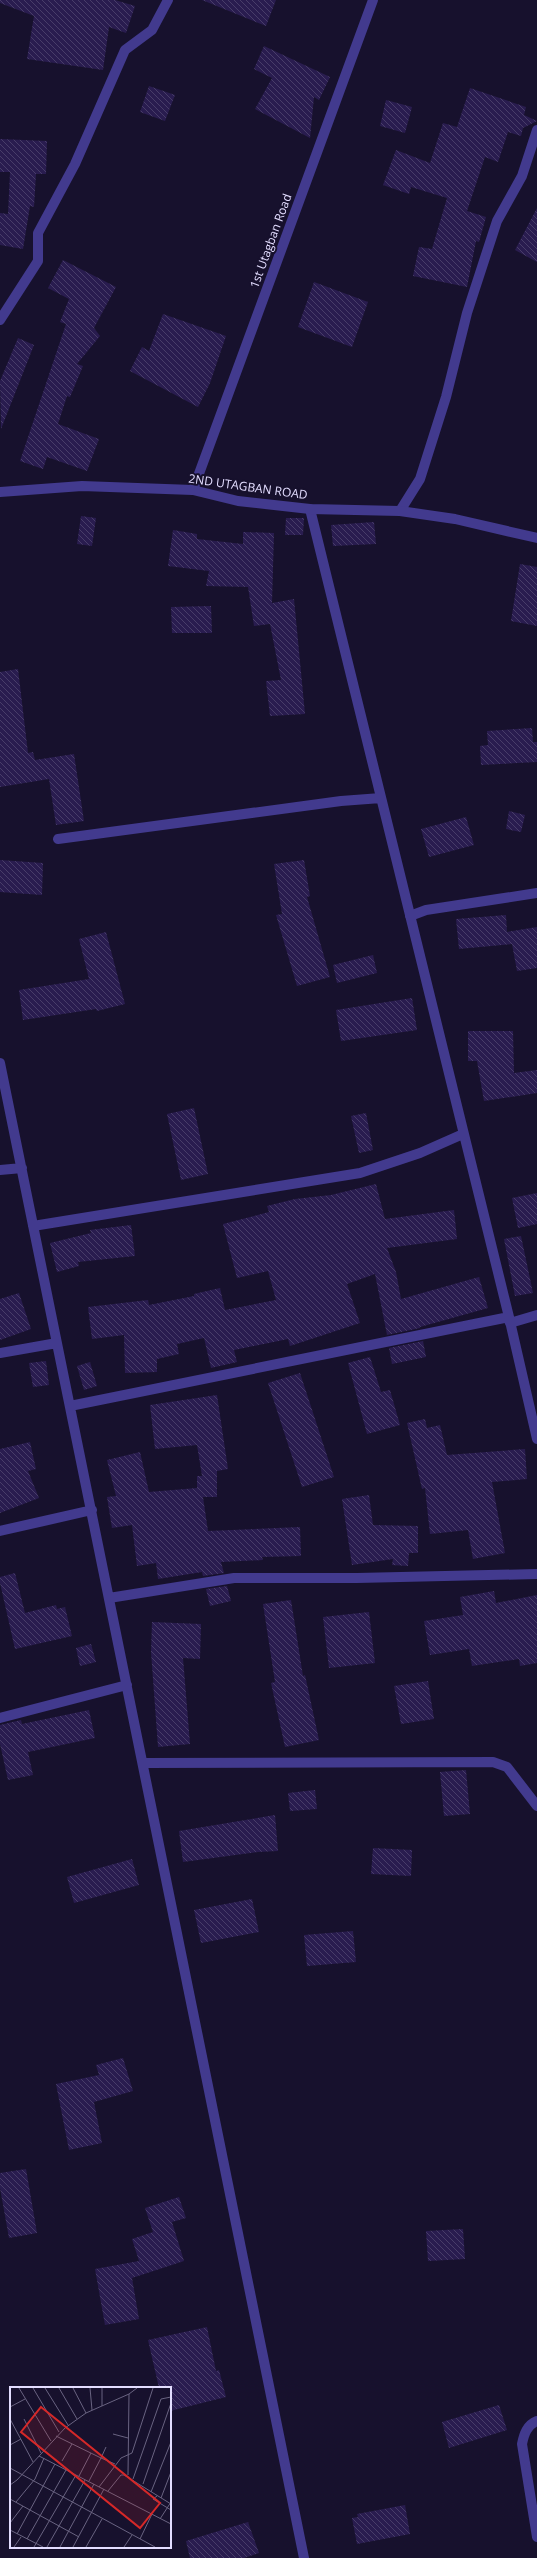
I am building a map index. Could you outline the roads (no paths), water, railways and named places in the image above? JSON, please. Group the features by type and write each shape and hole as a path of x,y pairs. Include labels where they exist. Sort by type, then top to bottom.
{"street":[{"path":"0,320 38,262 38,233 75,164 125,50 152,30 168,0"},
{"name":"1st Utagban Road","path":"193,490 373,0"},
{"path":"400,511 420,479 446,397 467,313 497,221 522,176 537,130"},
{"name":"2ND UTAGBAN ROAD","path":"0,492 82,486 193,490 238,501 310,509 400,511 455,519 537,538"},
{"path":"310,509 510,1320 537,1439"},
{"path":"58,839 341,800 381,798"},
{"path":"410,916 426,910 537,893"},
{"path":"0,1063 304,2558"},
{"path":"34,1226 360,1173 420,1153 463,1134"},
{"path":"0,1170 22,1168"},
{"path":"70,1406 537,1315"},
{"path":"0,1353 58,1343"},
{"path":"0,1531 92,1510"},
{"path":"109,1598 234,1578 357,1578 537,1574"},
{"path":"0,1718 127,1685"},
{"path":"143,1763 493,1762 508,1767 537,1806"},
{"path":"537,2421 532,2423 524,2433 522,2444 537,2537"}]}
